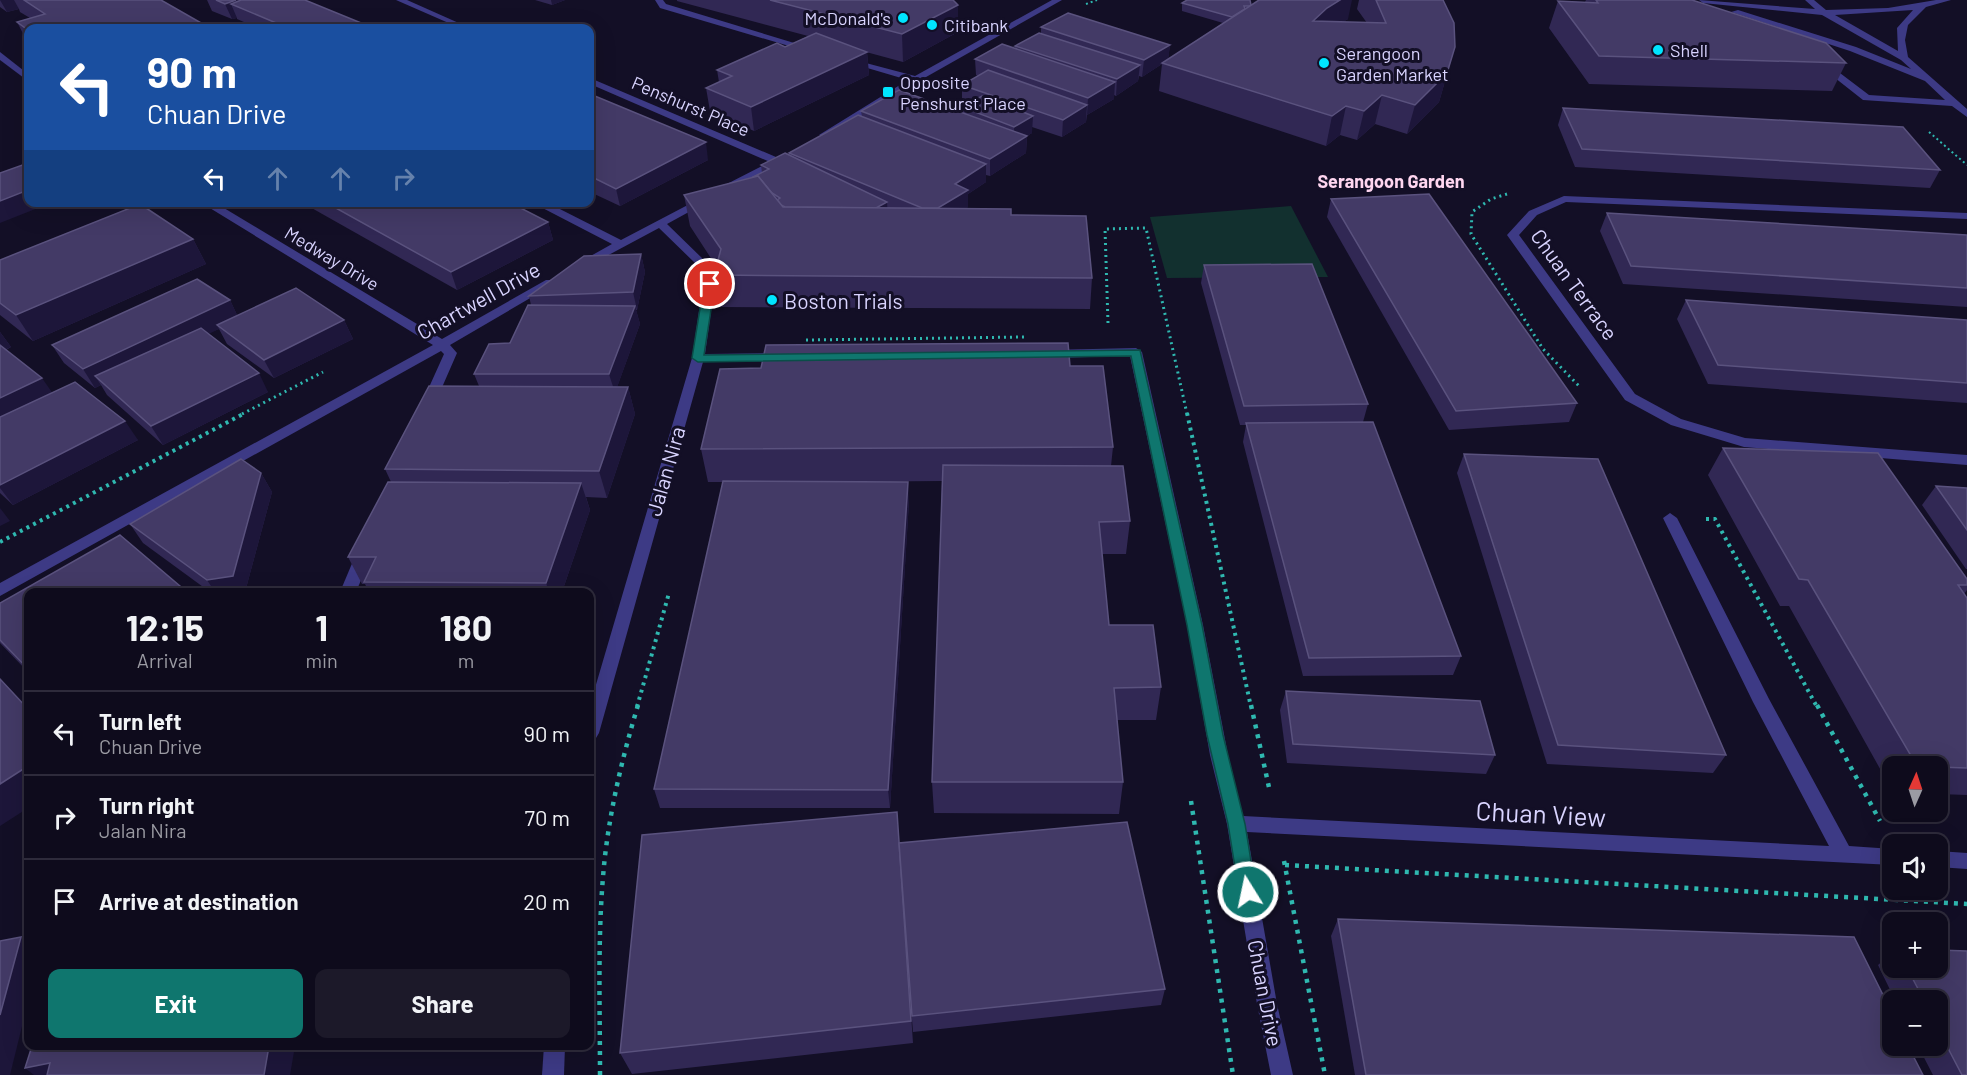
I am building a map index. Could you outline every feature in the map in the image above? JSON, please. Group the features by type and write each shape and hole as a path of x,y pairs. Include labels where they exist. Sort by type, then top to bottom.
{"street":[{"path":"400,0 457,24"},
{"path":"659,0 663,6 820,52"},
{"path":"1039,11 1042,0"},
{"path":"819,138 916,79 1058,0"},
{"path":"1697,0 1852,49 1927,79"},
{"path":"1703,0 1823,12 1922,7 1947,0"},
{"path":"1811,0 1823,12 1904,58 1967,114"},
{"path":"1904,58 1899,37 1900,27 1905,19 1922,7"},
{"path":"0,55 24,75"},
{"path":"842,58 916,79"},
{"path":"1814,65 1833,72 1866,98 1955,103"},
{"name":"Penshurst Place","path":"594,83 779,162"},
{"name":"Chartwell Drive","path":"0,590 338,404 566,274 790,155"},
{"name":"Chuan Terrace","path":"1967,216 1564,199 1533,213 1513,236 1630,396 1676,422 1744,442 1967,460"},
{"name":"Medway Drive","path":"213,207 441,344"},
{"path":"546,207 621,244"},
{"name":"Jalan Nira","path":"594,719 698,358 710,284 701,263 660,223"},
{"path":"423,418 451,353 441,344"},
{"name":"Chuan Drive","path":"1038,354 1136,352 1195,625 1215,735 1236,824 1267,1004 1282,1075"},
{"path":"698,358 798,357"},
{"path":"1670,518 1773,722 1844,854"},
{"path":"350,588 371,538"},
{"name":"Chuan View","path":"1236,824 1882,856"},
{"path":"1948,860 1967,861"},
{"path":"553,1075 555,1050"}],"path":[{"path":"1511,193 1491,199 1472,212 1472,234 1543,349 1583,390"},
{"path":"1109,353 1105,229 1124,230"},
{"path":"799,340 1025,337"},
{"path":"1670,518 1715,519 1884,829"},
{"path":"600,1075 602,890 609,826 620,774 670,590"},
{"path":"1284,865 1967,904"}],"green space":[{"path":"1291,206 1328,277 1167,278 1150,217"}],"building":[{"path":"24,0 161,0 203,24 24,24 24,27 17,22 45,14"},
{"path":"216,0 236,0 225,4"},
{"path":"241,0 305,0 364,24 278,24 231,4"},
{"path":"770,0 953,0 958,5 902,34"},
{"path":"1187,0 1250,0 1251,5 1244,6 1245,9 1232,17 1182,3"},
{"name":"Serangoon Garden Market","path":"1259,0 1340,0 1313,21 1386,23 1376,0 1443,0 1454,23 1455,47 1447,73 1415,105 1382,95 1364,111 1346,106 1332,116 1162,63"},
{"path":"1596,0 1692,0 1826,43 1846,63 1599,56 1558,1 1598,3"},
{"path":"1068,13 1170,45 1144,60 1041,27"},
{"path":"816,33 867,52 751,107 706,88 732,76 717,70 777,43 785,47"},
{"path":"1039,33 1140,65 1117,79 1015,46"},
{"path":"1002,44 1115,82 1088,98 975,59"},
{"path":"988,70 1087,105 1063,120 962,85"},
{"path":"899,90 1027,136 990,159 861,111"},
{"path":"594,96 706,142 616,189 594,178"},
{"path":"982,96 1033,116 1014,127 962,107"},
{"path":"1563,108 1903,127 1940,170 1582,149"},
{"path":"858,115 986,164 955,184 968,190 938,208 922,208 789,153"},
{"path":"785,153 887,202 876,208 785,207 777,200 780,198 772,193 758,176 751,178 769,169 761,165"},
{"path":"24,164 24,192 0,201 0,173"},
{"path":"758,176 783,207 1011,209 1011,215 1086,216 1092,278 714,275 721,249 684,195"},
{"path":"1429,194 1577,403 1456,411 1331,199"},
{"path":"132,207 145,207 193,239 16,315 0,303 0,260"},
{"path":"334,207 519,207 548,222 451,272"},
{"path":"1607,213 1967,235 1967,288 1631,266"},
{"path":"641,254 633,292 529,296 584,256"},
{"path":"1312,264 1368,404 1244,406 1204,265"},
{"path":"197,279 230,300 83,369 52,345"},
{"path":"296,288 344,320 264,360 217,325"},
{"path":"1686,300 1967,320 1967,383 1718,365"},
{"path":"528,305 635,306 609,374 474,374 489,344 510,343"},
{"path":"201,328 259,373 151,426 95,376"},
{"path":"1068,343 1070,366 1103,366 1113,447 701,449 720,369 761,368 766,345"},
{"path":"0,345 42,378 0,398"},
{"path":"75,382 125,421 0,485 0,417"},
{"path":"429,386 628,387 599,471 385,469"},
{"path":"1373,422 1461,656 1309,658 1246,423"},
{"path":"1723,448 1878,453 1967,579 1967,585 1958,585 1967,598 1967,768 1948,767 1948,756 1911,756 1808,580 1799,579"},
{"path":"1464,454 1598,459 1726,755 1558,745"},
{"path":"241,459 261,473 233,576 207,580 130,524"},
{"path":"943,465 1123,466 1130,521 1099,522 1109,625 1153,625 1161,687 1114,688 1123,782 932,782"},
{"path":"723,481 908,482 888,790 654,789"},
{"path":"388,482 581,483 546,583 364,582 376,557 348,557"},
{"path":"1936,486 1967,488 1967,530"},
{"path":"120,535 182,588 26,588"},
{"path":"24,589 24,665 0,640 0,603"},
{"path":"0,679 24,705 24,769 0,784"},
{"path":"1286,691 1480,701 1495,755 1293,744"},
{"path":"897,812 911,1021 620,1053 642,835"},
{"path":"1127,822 1165,989 912,1016 899,843"},
{"path":"1338,919 1854,937 1882,993 1882,1056 1913,1056 1923,1075 1366,1075"},
{"path":"21,937 0,1015 0,941"},
{"path":"1948,950 1967,951 1967,1075 1962,1075 1948,1048 1948,990 1919,990 1912,978 1948,978"},
{"path":"31,1050 268,1050 264,1075 47,1075 50,1063 25,1068"}],"place":[{"name":"McDonald's","path":"903,18"},
{"name":"Citibank","path":"932,25"},
{"name":"Shell","path":"1658,50"},
{"name":"Serangoon Garden Market","path":"1324,63"},
{"name":"Opposite Penshurst Place","path":"888,92"},
{"name":"Boston Trials","path":"772,300"}],"district":[{"name":"Serangoon Garden","path":"1391,181"}],"route":[{"path":"710,284 698,358 1136,352 1195,625 1207,696 1236,824 1248,892"}]}
